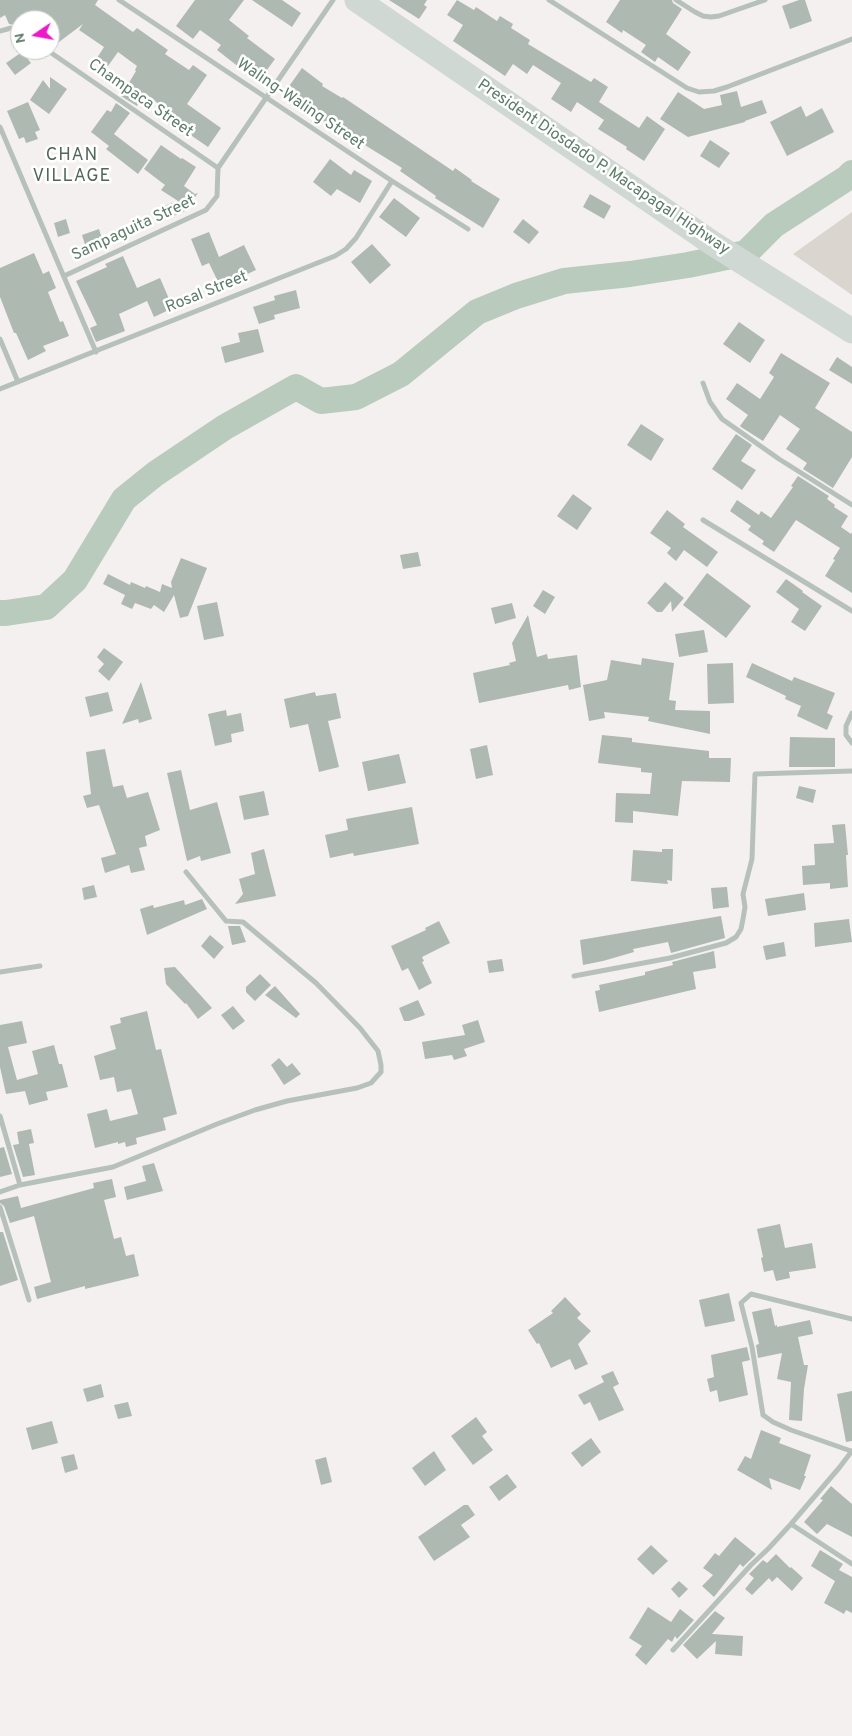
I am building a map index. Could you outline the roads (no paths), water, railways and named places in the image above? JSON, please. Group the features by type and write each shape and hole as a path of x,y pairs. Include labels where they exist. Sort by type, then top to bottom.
{"highway":[{"name":"President Diosdado P. Macapagal Highway","path":"358,0 712,243 852,331"}],"street":[{"name":"Waling-Waling Street","path":"119,0 392,181 468,229"},
{"path":"218,168 333,0"},
{"path":"549,0 687,88 700,92 714,91 727,87 852,39"},
{"path":"676,0 703,16 711,17 765,0"},
{"name":"Champaca Street","path":"60,59 218,168"},
{"path":"0,128 96,352"},
{"name":"Sampaguita Street","path":"64,276 206,210 217,196 218,168"},
{"name":"Rosal Street","path":"0,389 335,256 346,249 356,238 392,181"},
{"path":"0,339 18,382"},
{"path":"704,383 710,402 722,419 779,459 852,505"},
{"path":"703,520 852,611"},
{"path":"852,713 846,726 846,735 852,744"},
{"path":"574,976 670,958 726,943 736,937 741,929 745,907 743,894 752,859 755,774 852,771"},
{"path":"0,1192 20,1185 113,1167 255,1110 287,1101 356,1088 371,1083 381,1072 378,1051 360,1028 316,983 243,922 226,922 186,872"},
{"path":"0,972 40,966"},
{"path":"0,1116 20,1185"},
{"path":"0,1207 29,1300"},
{"path":"673,1650 750,1565 768,1549 840,1468 852,1451 791,1430 763,1415 752,1347 741,1303 751,1294 852,1320"},
{"path":"790,1524 852,1564"}],"waterway":[{"path":"0,613 46,607 75,580 124,499 155,474 225,427 296,387 321,401 356,397 401,374 477,312 516,296 564,281 630,274 746,253 774,225 852,173"}],"district":[{"name":"CHAN VILLAGE","path":"72,166"}]}
